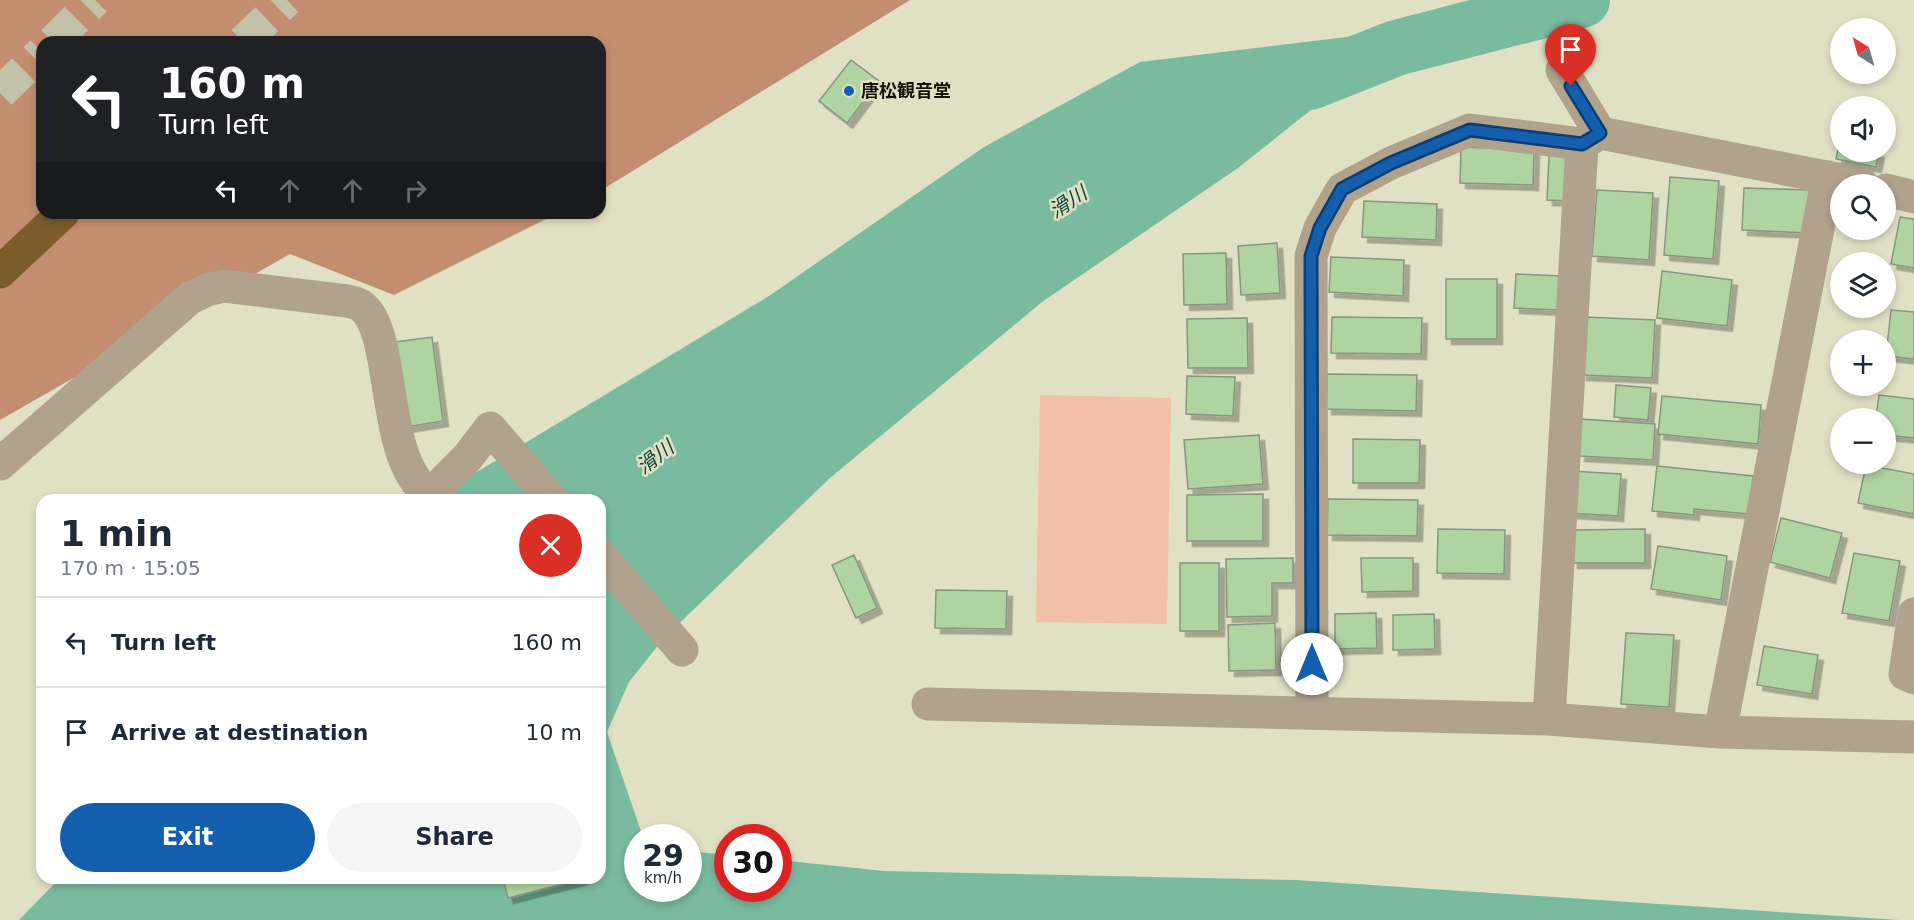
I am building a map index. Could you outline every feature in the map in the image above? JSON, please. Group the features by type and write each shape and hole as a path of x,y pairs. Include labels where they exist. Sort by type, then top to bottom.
{"highway":[{"path":"0,272 57,219"}],"street":[{"path":"1549,719 1591,139 1562,70"},
{"path":"1312,712 1311,256 1320,228 1342,189 1391,163 1470,130 1591,139 1828,177 1720,732"},
{"path":"1896,192 1914,196"},
{"path":"0,464 190,298 207,290 224,286 347,301 360,306 370,317 378,335 395,428 405,462 416,481 429,494"},
{"path":"431,494 467,458 490,428 547,494"},
{"path":"606,562 682,650"},
{"path":"1914,614 1905,674 1914,678"},
{"path":"928,704 1549,719 1720,732 1914,737"}],"shaded area":[{"path":"0,0 910,0 606,187 606,36 36,36 36,219 546,219 394,295 290,254 0,420"},
{"path":"1040,395 1171,398 1167,624 1036,622"}],"water":[{"path":"1413,29 1238,168 1042,302 830,478 664,638 629,682 607,732 639,824 624,824 624,902 702,902 702,852 714,854 714,902 792,902 792,861 884,871 1296,880 1900,920 19,920 54,884 606,884 606,494 440,494 769,296 984,147 1140,62"}],"building":[{"name":"唐松観音堂","path":"851,60 879,81 847,123 819,101"},
{"path":"1461,147 1534,150 1533,185 1460,183"},
{"path":"1549,155 1576,157 1574,201 1547,200"},
{"path":"1851,162 1877,162 1876,167"},
{"path":"1670,177 1719,181 1713,259 1664,255"},
{"path":"1744,188 1810,190 1808,233 1742,230"},
{"path":"1597,190 1653,193 1649,260 1592,256"},
{"path":"1364,201 1437,204 1436,240 1362,237"},
{"path":"1900,217 1914,219 1914,268 1896,265 1896,252 1893,252"},
{"path":"1277,243 1280,293 1241,295 1238,246"},
{"path":"1226,253 1227,304 1184,305 1183,254"},
{"path":"1331,257 1404,260 1403,296 1329,292"},
{"path":"1662,271 1732,280 1727,326 1657,318"},
{"path":"1516,274 1560,276 1559,310 1514,308"},
{"path":"1446,279 1497,279 1497,339 1446,339"},
{"path":"1896,310 1914,312 1914,359 1896,357 1896,330 1889,330 1890,318 1896,318"},
{"path":"1332,317 1422,318 1421,354 1331,353"},
{"path":"1584,317 1655,320 1652,378 1581,375"},
{"path":"1247,318 1248,368 1188,368 1187,319"},
{"path":"432,337 443,421 400,428 388,343"},
{"path":"1327,374 1417,375 1416,411 1326,409"},
{"path":"1187,376 1235,377 1233,416 1186,414"},
{"path":"1616,385 1651,388 1648,420 1614,417"},
{"path":"1662,396 1761,405 1758,444 1658,434"},
{"path":"1879,396 1914,399 1914,438 1896,436 1896,408 1877,408"},
{"path":"1581,419 1655,424 1653,460 1579,456"},
{"path":"1259,435 1263,484 1188,489 1184,440"},
{"path":"1353,439 1420,440 1419,483 1353,483"},
{"path":"1657,466 1753,476 1749,514 1694,509 1694,515 1652,511"},
{"path":"1571,471 1621,474 1618,516 1568,513"},
{"path":"1896,471 1914,474 1914,514 1858,503 1864,474 1896,474"},
{"path":"1263,494 1263,541 1187,541 1187,495"},
{"path":"1328,499 1418,500 1417,536 1327,535"},
{"path":"1781,518 1842,533 1830,578 1770,562"},
{"path":"1438,529 1505,530 1504,574 1437,573"},
{"path":"1645,529 1645,563 1572,563 1572,530"},
{"path":"1658,546 1727,556 1721,600 1651,589"},
{"path":"1854,553 1900,561 1889,621 1842,613"},
{"path":"854,555 877,608 856,618 832,565"},
{"path":"1293,558 1293,583 1272,583 1272,616 1227,617 1226,559"},
{"path":"1361,558 1413,558 1413,591 1362,592"},
{"path":"1180,563 1219,563 1219,631 1180,631"},
{"path":"936,590 1007,591 1006,629 935,628"},
{"path":"1376,613 1377,648 1335,649 1335,614"},
{"path":"1434,614 1435,649 1393,650 1393,615"},
{"path":"1275,623 1276,670 1229,671 1228,625"},
{"path":"1626,633 1674,635 1669,707 1621,704"},
{"path":"1764,646 1818,655 1812,694 1757,685"},
{"path":"504,884 563,884 508,898"}],"waterway":[{"name":"滑川","path":"1310,82 1396,48 1582,0"}],"tunnel":[{"path":"59,36 95,0"},
{"path":"249,36 287,0"},
{"path":"0,93 36,58"}],"place":[{"name":"唐松観音堂","path":"849,91"}],"route":[{"path":"1312,664 1311,256 1320,228 1342,189 1391,163 1470,130 1582,144 1600,133 1571,86"}]}
